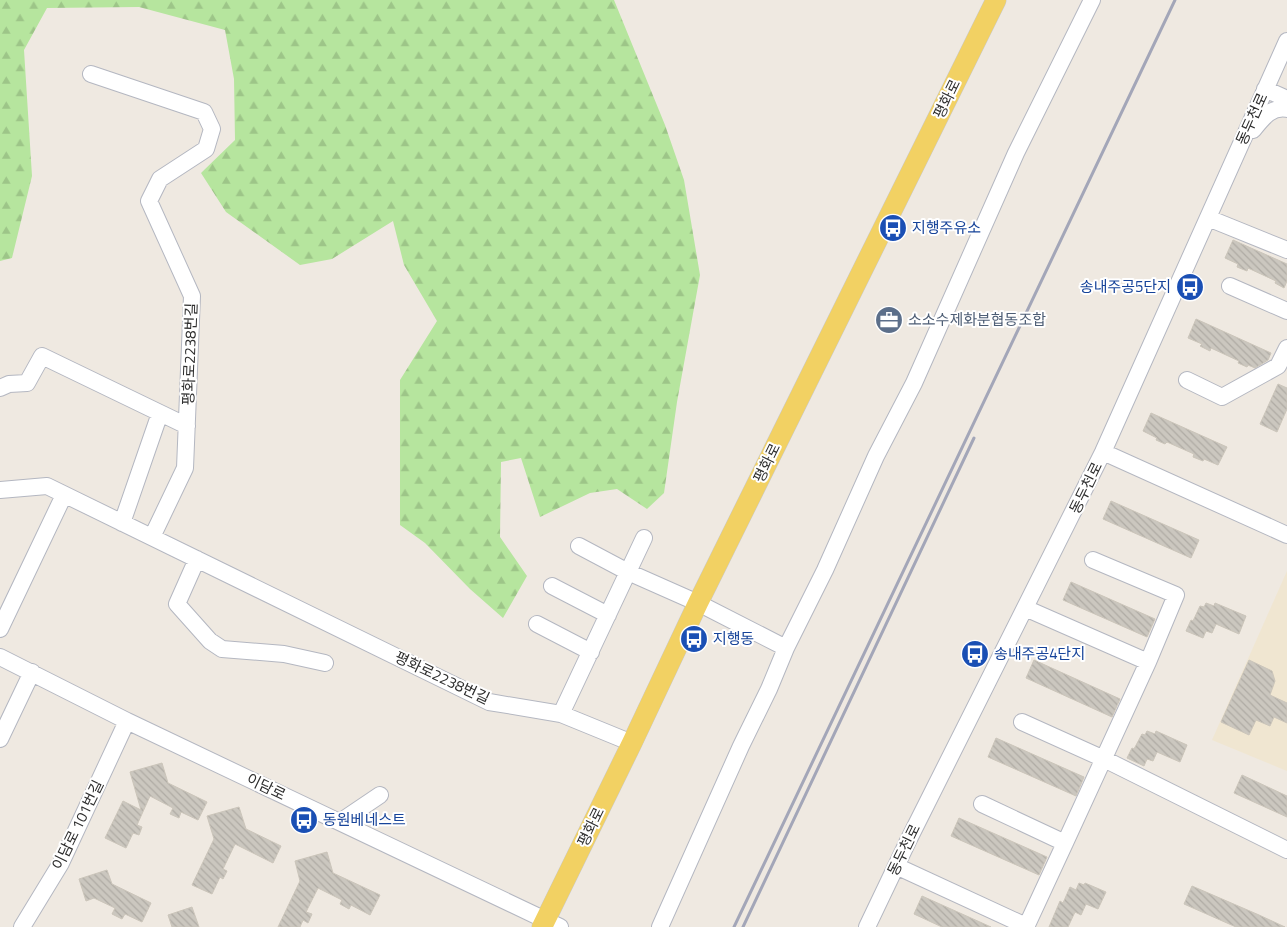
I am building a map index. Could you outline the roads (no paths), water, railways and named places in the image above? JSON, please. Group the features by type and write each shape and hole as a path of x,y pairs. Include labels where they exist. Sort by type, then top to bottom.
{"main road":[{"name":"평화로","path":"549,925 698,603 996,0"}],"street":[{"path":"660,927 786,648 825,570 876,456 914,383 1016,153 1092,0"},
{"name":"동두천로","path":"867,927 1103,452 1287,41"},
{"name":"평화로2238번길","path":"90,74 204,112 212,129 206,149 160,180 149,200 192,296 185,468 152,537"},
{"path":"1265,90 1287,98"},
{"path":"1240,145 1266,114 1281,108 1287,109"},
{"path":"1208,218 1287,250"},
{"path":"1230,286 1287,311"},
{"path":"1187,380 1222,397 1278,366 1286,351"},
{"path":"0,388 9,384 27,384 42,356 187,426"},
{"path":"122,523 160,413"},
{"path":"1103,452 1287,535"},
{"name":"평화로2238번길","path":"0,490 47,486 489,702 561,714 632,743"},
{"path":"0,629 64,494"},
{"path":"561,714 644,538"},
{"path":"579,546 628,572 698,603 786,648"},
{"path":"197,559 177,604 210,641 222,649 284,654 325,662"},
{"path":"896,866 1026,926 1148,662 1176,595 1094,560"},
{"path":"552,586 608,615"},
{"path":"1026,608 1148,662"},
{"path":"537,624 591,652"},
{"name":"이담로","path":"0,657 127,721 340,822 549,925"},
{"path":"0,739 32,672"},
{"name":"이담로 101번길","path":"22,927 61,863 127,721"},
{"path":"1022,722 1104,759 1287,850"},
{"path":"340,822 380,795"},
{"path":"982,804 1065,843"}],"railway":[{"path":"734,927 1175,0"},
{"path":"743,927 974,438"}],"place":[{"name":"지행주유소","path":"893,228"},
{"name":"송내주공5단지","path":"1190,287"},
{"name":"소소수제화분협동조합","path":"889,320"},
{"name":"지행동","path":"694,639"},
{"name":"송내주공4단지","path":"975,654"},
{"name":"동원베네스트","path":"304,820"}]}
